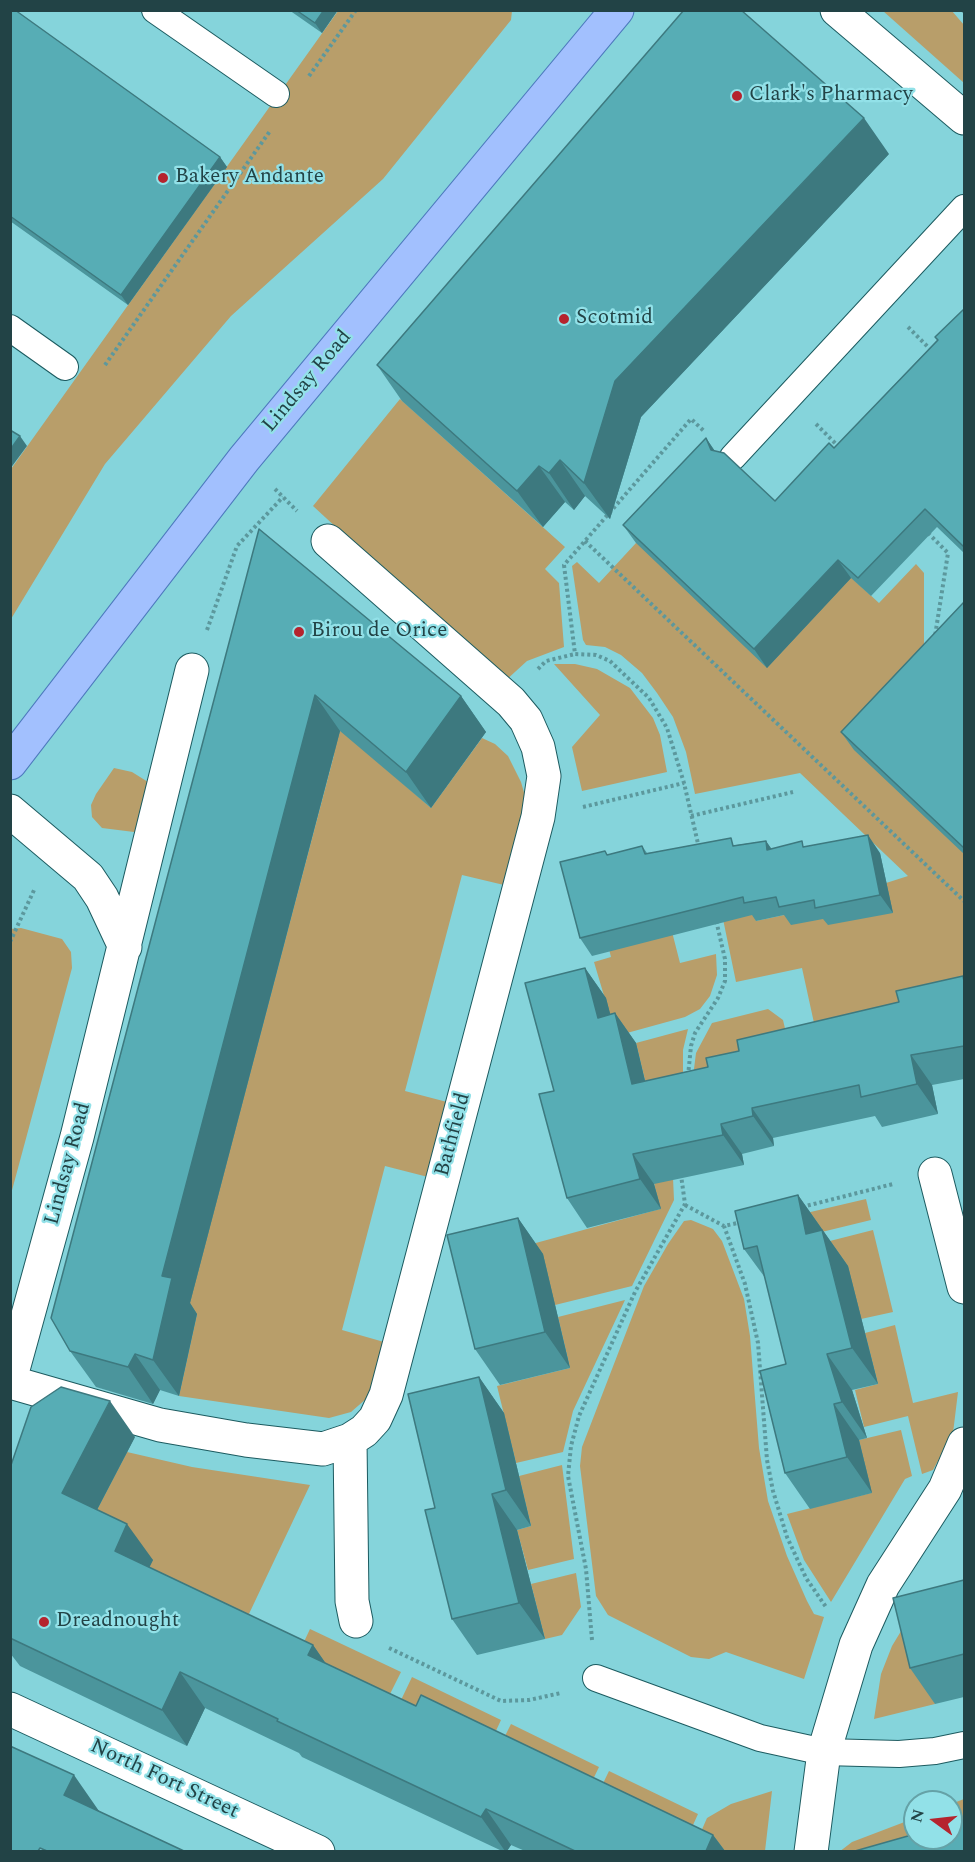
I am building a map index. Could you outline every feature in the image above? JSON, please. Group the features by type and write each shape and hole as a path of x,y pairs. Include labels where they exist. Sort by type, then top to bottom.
{"main road":[{"name":"Lindsay Road","path":"10,763 244,459 616,10"}],"street":[{"path":"837,10 964,118"},
{"name":"Bathfield","path":"10,1381 160,1425 246,1440 323,1449 350,1440 364,1431 375,1419 386,1395 538,818 544,776 538,747 526,720 511,702 328,541"},
{"name":"Lindsay Road","path":"10,1381 77,1137 192,670"},
{"path":"10,811 56,847 88,877 102,898 125,947"},
{"path":"935,1174 964,1287"},
{"path":"350,1440 352,1601 356,1622"},
{"path":"811,1851 824,1752 856,1645 883,1585 945,1489 964,1444"},
{"name":"North Fort Street","path":"10,1709 318,1851"}],"lane":[{"path":"155,10 276,94"},
{"path":"733,457 964,208"},
{"path":"10,328 65,367"},
{"path":"596,1678 760,1738 824,1752 899,1754 935,1751 964,1745"}],"path":[{"path":"303,84 356,10"},
{"path":"65,367 94,381 277,122"},
{"path":"880,299 936,355"},
{"path":"789,398 844,452"},
{"path":"702,860 684,783 667,728 650,698 610,661 596,655 575,654 564,565 692,419 733,457"},
{"path":"244,459 328,541"},
{"path":"192,670 237,546 283,497"},
{"path":"924,530 948,553 933,647"},
{"path":"585,541 964,901"},
{"path":"538,818 684,783"},
{"path":"691,816 793,792"},
{"path":"10,942 56,847"},
{"path":"688,1078 690,1046 695,1033 718,998 725,981 725,959 715,914"},
{"path":"356,1622 364,1633 376,1642 501,1701 550,1696 596,1678 585,1569 568,1476 571,1446 579,1416 635,1292 685,1204 680,1164"},
{"path":"790,1210 935,1174"},
{"path":"685,1204 724,1226 745,1284 758,1343 767,1460 787,1537 806,1578 856,1645"},
{"path":"724,1226 746,1221"}],"shaded area":[{"path":"338,11 512,11 511,20 383,179 231,316 105,464 11,619 11,469"},
{"path":"883,11 952,11 964,25 964,83"},
{"path":"400,399 565,547 545,569 559,583 564,647 527,661 504,682 313,506"},
{"path":"636,543 842,569 879,603 916,564 924,573 924,650 964,854 964,994 821,1055 802,968 736,982 723,919 755,913 756,921 789,914 908,876 800,773 695,794 686,752 673,717 657,693 642,673 621,655 605,647 586,645 583,640 572,566 577,562 599,583"},
{"path":"554,664 575,664 597,669 630,688 653,718 660,735 667,772 582,791 572,747 600,715"},
{"path":"335,724 431,808 482,738 495,744 508,756 521,782 527,803 504,885 462,875 405,1091 447,1102 428,1177 385,1166 342,1330 384,1342 371,1392 366,1399 351,1412 329,1418 179,1396 197,1314 187,1312 334,755"},
{"path":"114,768 132,772 148,782 141,828 134,832 102,828 92,817 91,805"},
{"path":"670,924 680,963 716,954 717,975 710,996 700,1009 685,1017 616,1036 594,962 611,957 609,949"},
{"path":"21,928 62,939 71,952 72,968 11,1194 10,929"},
{"path":"768,1009 783,1020 793,1062 693,1077 696,1053 712,1023"},
{"path":"688,1029 683,1050 683,1084 650,1101 636,1043"},
{"path":"648,1157 673,1178 674,1200 632,1286 555,1305 470,1261 660,1209"},
{"path":"866,1199 871,1220 760,1247 755,1225"},
{"path":"691,1220 713,1229 722,1241 744,1299 750,1336 759,1448 768,1501 787,1556 807,1601 814,1614 824,1617 804,1679 726,1652 709,1659 691,1657 608,1615 596,1596 580,1466 582,1447 644,1286 684,1221"},
{"path":"873,1230 893,1312 861,1319 826,1242"},
{"path":"625,1300 573,1411 563,1452 516,1463 497,1386 570,1368 558,1317"},
{"path":"895,1325 913,1403 958,1392 953,1433 933,1470 922,1474 908,1416 864,1427 855,1390 878,1384 865,1333"},
{"path":"901,1430 912,1476 905,1479 831,1602 804,1560 787,1514 871,1493 859,1440"},
{"path":"127,1452 192,1467 310,1485 239,1635 73,1556"},
{"path":"562,1465 574,1559 528,1570 517,1530 531,1526 519,1476"},
{"path":"576,1573 581,1607 562,1635 545,1639 531,1584"},
{"path":"912,1613 935,1704 874,1719 881,1674 892,1646"},
{"path":"310,1629 401,1672 380,1714 295,1661"},
{"path":"412,1677 501,1720 487,1750 392,1719"},
{"path":"511,1724 599,1767 584,1798 495,1756"},
{"path":"609,1771 698,1814 684,1845 594,1802"},
{"path":"772,1791 765,1851 693,1850 707,1818 731,1804"},
{"path":"963,1799 964,1851 839,1852 852,1842 903,1823 903,1850 963,1850"}],"building":[{"path":"10,10 15,10 220,157 121,295 10,216"},
{"path":"296,10 324,10 315,23"},
{"path":"684,10 741,10 864,118 615,381 584,483 560,460 549,473 539,466 517,491 377,365"},
{"path":"964,309 964,547 925,509 858,578 838,560 754,649 623,525 706,438 711,450 724,453 775,501 829,443 834,448 938,340 935,337"},
{"path":"10,430 20,436 10,450"},
{"path":"259,529 461,696 406,772 315,695 162,1276 172,1278 153,1360 135,1354 128,1367 70,1351 51,1318"},
{"path":"964,602 964,848 841,732"},
{"path":"868,835 880,895 815,908 814,900 779,907 776,897 744,903 743,897 580,938 560,862 605,851 607,855 642,846 645,854 731,838 733,846 766,841 767,850 802,841 803,847"},
{"path":"585,968 598,1018 615,1013 632,1084 708,1067 706,1058 739,1051 737,1040 899,1002 896,991 963,976 964,1046 911,1055 917,1084 861,1097 859,1085 752,1108 753,1116 721,1124 723,1135 633,1154 640,1179 567,1198 539,1094 554,1091 525,983"},
{"path":"798,1195 806,1234 822,1230 852,1348 827,1354 842,1402 834,1404 847,1457 785,1473 760,1371 786,1364 757,1246 744,1249 735,1211"},
{"path":"518,1218 545,1332 475,1349 447,1235"},
{"path":"479,1377 506,1490 492,1494 519,1603 452,1619 425,1510 435,1508 408,1394"},
{"path":"61,1387 110,1401 62,1493 127,1524 115,1551 313,1645 308,1655 416,1706 421,1695 713,1835 706,1851 575,1851 486,1809 481,1817 277,1721 278,1719 180,1672 162,1710 10,1638 10,1468 31,1407"},
{"path":"964,1580 964,1654 910,1668 893,1598"},
{"path":"10,1746 74,1775 64,1795 184,1851 47,1851 40,1848 38,1851 10,1851"},
{"path":"963,1820 964,1851 855,1851 903,1837 903,1850 963,1850"}],"place":[{"name":"Clark's Pharmacy","path":"737,96"},
{"name":"Bakery Andante","path":"163,178"},
{"name":"Scotmid","path":"564,319"},
{"name":"Birou de Orice","path":"299,632"},
{"name":"Dreadnought","path":"44,1622"}]}
